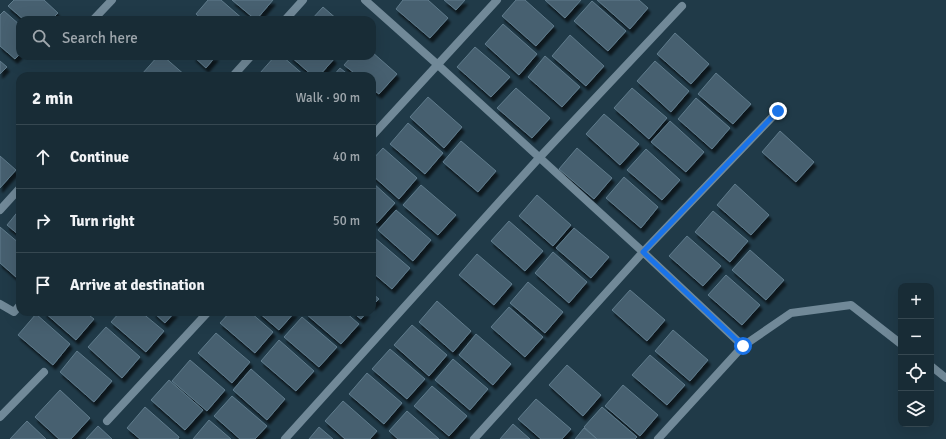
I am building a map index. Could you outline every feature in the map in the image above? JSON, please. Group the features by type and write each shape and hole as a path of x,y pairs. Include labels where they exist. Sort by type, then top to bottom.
{"street":[{"path":"97,16 112,0"},
{"path":"289,16 303,0"},
{"path":"365,0 643,252 743,346"},
{"path":"376,132 497,0"},
{"path":"285,439 539,158 682,6"},
{"path":"237,72 247,60"},
{"path":"474,439 643,252 778,111"},
{"path":"0,210 16,192"},
{"path":"0,304 14,312 16,310"},
{"path":"658,439 743,346 791,313 851,305 898,342"},
{"path":"107,421 204,316"},
{"path":"934,369 946,378"},
{"path":"0,417 44,372"}],"building":[{"path":"14,0 44,0 58,13 55,16 19,16 8,6"},
{"path":"208,0 221,0 239,16 198,16 196,14"},
{"path":"232,0 273,0 259,16 251,16"},
{"path":"403,0 428,0 448,18 430,38 396,9"},
{"path":"444,0 465,0 456,10"},
{"path":"516,0 525,0 554,26 536,46 502,16"},
{"path":"545,0 581,0 565,18"},
{"path":"597,0 639,0 648,8 630,29"},
{"path":"592,1 626,31 608,51 574,21"},
{"path":"323,7 333,16 315,16"},
{"path":"4,11 16,22 15,59 0,46 0,15"},
{"path":"503,24 537,54 519,75 485,44"},
{"path":"675,33 709,64 691,84 657,54"},
{"path":"570,35 604,66 586,86 552,56"},
{"path":"475,47 510,77 491,97 457,67"},
{"path":"376,56 397,74 379,94 376,92 376,72 353,72 344,65 348,60 376,60"},
{"path":"545,56 580,87 562,107 528,77"},
{"path":"154,60 168,60 181,72 144,72"},
{"path":"197,60 213,60 206,68"},
{"path":"271,60 287,60 300,72 261,72"},
{"path":"295,60 333,60 323,72 308,72"},
{"path":"0,61 7,67 0,74"},
{"path":"655,61 689,91 671,112 637,81"},
{"path":"340,68 345,72 336,72"},
{"path":"716,73 751,104 733,124 698,94"},
{"path":"516,88 550,118 532,138 497,108"},
{"path":"632,88 667,118 649,139 614,108"},
{"path":"428,97 462,127 444,148 410,117"},
{"path":"696,98 730,128 712,149 678,119"},
{"path":"604,114 639,144 620,165 586,134"},
{"path":"670,121 704,152 686,172 651,142"},
{"path":"408,123 443,153 425,174 390,144"},
{"path":"780,131 814,162 796,182 762,152"},
{"path":"461,141 496,171 478,192 443,162"},
{"path":"383,148 417,178 399,199 376,179 376,156"},
{"path":"577,148 612,178 594,199 559,169"},
{"path":"646,149 680,180 662,200 627,170"},
{"path":"0,156 16,170 0,188"},
{"path":"624,177 658,207 641,228 606,198"},
{"path":"735,184 769,215 751,235 717,205"},
{"path":"421,185 456,215 438,235 403,205"},
{"path":"376,186 395,203 377,223 376,222"},
{"path":"537,195 571,225 553,246 519,216"},
{"path":"396,210 431,240 413,261 378,230"},
{"path":"713,211 748,241 730,262 695,232"},
{"path":"16,214 16,233 7,225"},
{"path":"509,221 543,251 525,271 491,241"},
{"path":"0,227 16,241 16,277 0,263"},
{"path":"574,228 609,257 591,278 556,248"},
{"path":"687,236 721,266 703,286 669,256"},
{"path":"376,239 410,268 392,289 376,275"},
{"path":"750,250 784,280 766,300 732,270"},
{"path":"553,252 587,282 569,303 535,273"},
{"path":"477,254 512,284 494,305 459,275"},
{"path":"726,275 760,305 742,325 708,295"},
{"path":"528,282 563,312 545,333 510,303"},
{"path":"630,290 665,320 647,341 612,310"},
{"path":"437,301 471,331 453,352 419,322"},
{"path":"509,307 543,337 525,357 491,327"},
{"path":"34,316 38,316 70,344 53,365 18,335"},
{"path":"49,316 90,316 94,319 76,340"},
{"path":"116,316 146,316 164,331 146,352 111,322"},
{"path":"157,316 171,316 165,323"},
{"path":"226,316 255,316 273,332 255,353 220,323"},
{"path":"263,316 291,316 279,330"},
{"path":"308,316 350,316 359,324 341,344"},
{"path":"302,317 337,347 319,367 284,337"},
{"path":"412,325 447,355 429,376 394,345"},
{"path":"106,327 140,357 122,378 88,347"},
{"path":"673,330 708,360 690,381 655,351"},
{"path":"216,333 250,362 232,383 198,353"},
{"path":"476,334 511,364 493,385 459,355"},
{"path":"279,340 314,371 296,391 261,361"},
{"path":"390,349 425,379 407,399 372,369"},
{"path":"77,351 112,381 94,402 60,372"},
{"path":"650,355 685,385 667,405 632,375"},
{"path":"453,359 488,389 470,410 435,380"},
{"path":"190,360 225,390 207,411 172,381"},
{"path":"567,365 601,395 583,416 549,385"},
{"path":"251,369 285,399 267,420 233,390"},
{"path":"367,373 402,403 384,424 349,394"},
{"path":"169,380 203,410 185,430 151,400"},
{"path":"623,385 658,415 640,436 605,406"},
{"path":"432,386 467,416 449,436 414,406"},
{"path":"60,390 90,418 71,439 59,439 35,417"},
{"path":"232,396 267,426 255,439 240,439 214,416"},
{"path":"536,399 571,429 562,439 541,439 518,419"},
{"path":"343,401 377,431 370,439 345,439 325,421"},
{"path":"145,407 179,437 178,439 140,439 127,428"},
{"path":"602,407 637,437 635,439 597,439 584,427"},
{"path":"407,411 439,439 398,439 389,431"},
{"path":"209,420 231,439 193,439"},
{"path":"27,421 46,439 10,439"},
{"path":"513,424 530,439 500,439"},
{"path":"98,426 112,439 86,439"},
{"path":"319,427 333,439 309,439"},
{"path":"584,428 597,439 575,439"}],"route":[{"path":"743,346 643,252 778,111"}]}
